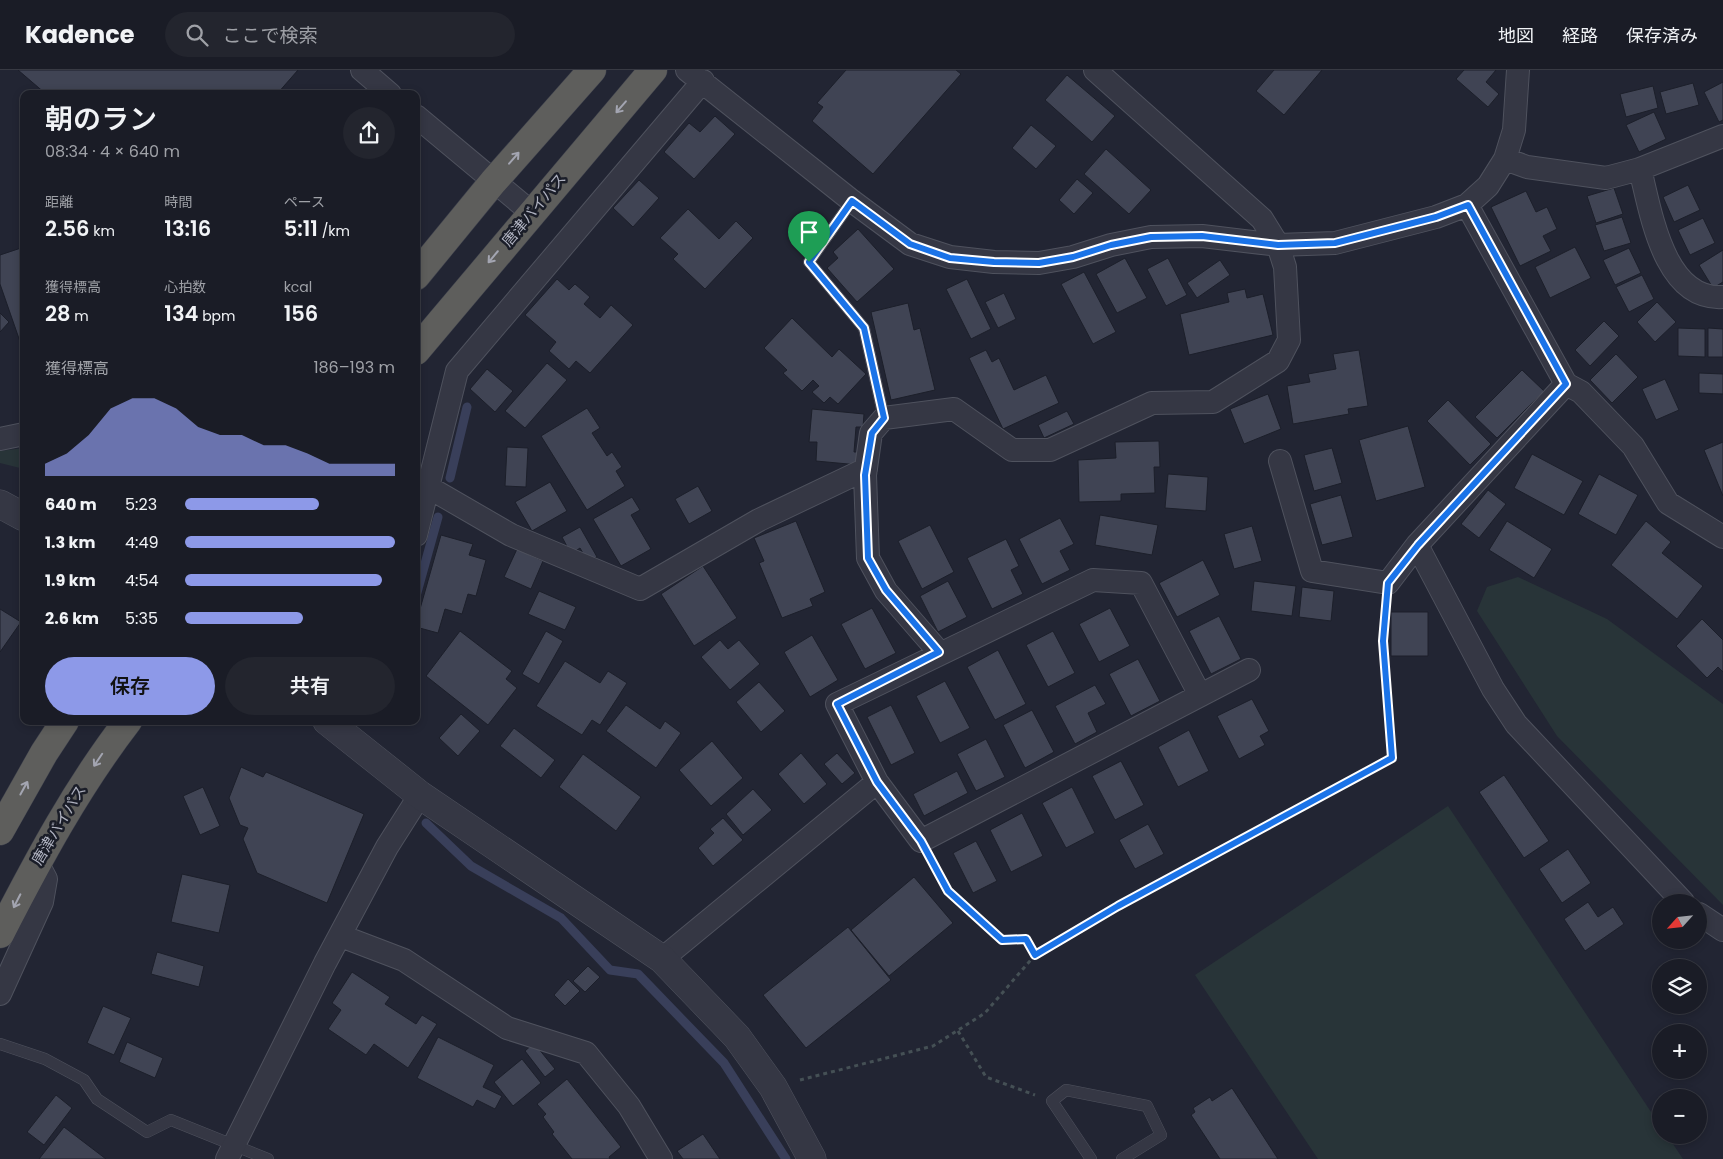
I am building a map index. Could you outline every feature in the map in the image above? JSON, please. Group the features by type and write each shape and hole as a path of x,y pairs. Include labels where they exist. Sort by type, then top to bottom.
{"highway":[{"path":"420,271 493,182 592,70"},
{"name":"唐津バイパス","path":"420,346 531,212 653,70"},
{"path":"0,831 44,753 62,725"},
{"name":"唐津バイパス","path":"0,934 37,862 98,759 125,725"}],"street":[{"path":"362,70 385,90"},
{"path":"939,652 886,590 868,558 866,469 872,433 884,418 954,409 1012,450 1050,450 1152,402 1213,402 1278,361 1289,340 1285,267 1278,245 1262,220 1095,70"},
{"path":"420,518 457,371 695,75 852,201 910,244 950,258 994,262 1039,263 1073,257 1111,245 1151,237 1202,236 1278,245 1335,243 1436,217 1468,205 1488,186 1505,159 1514,130 1518,70"},
{"path":"420,119 531,212"},
{"path":"1505,159 1527,167 1606,178 1640,169 1723,136"},
{"path":"1640,169 1658,240 1683,284 1709,298 1723,298"},
{"path":"1468,205 1566,384 1582,392 1633,446 1668,503 1723,537"},
{"path":"420,260 442,245"},
{"path":"1280,461 1312,571 1388,583 1418,545 1566,384"},
{"path":"0,438 20,435"},
{"path":"428,487 511,535 640,589 759,520 866,469"},
{"path":"0,504 20,515"},
{"path":"1418,545 1493,689 1516,724 1675,894"},
{"path":"1200,695 1140,583 1093,580 939,652 837,704 877,782 921,841 1249,670"},
{"path":"333,725 420,794 662,959 736,1037 773,1087 812,1159"},
{"path":"662,959 877,782"},
{"path":"231,1152 387,847 420,794"},
{"path":"0,994 42,902 46,880 37,862"},
{"path":"1708,920 1723,930"},
{"path":"341,936 404,960 507,1028 586,1053 629,1106 661,1159"}],"lane":[{"path":"852,201 809,262 864,328 884,418"},
{"path":"0,1044 46,1058 84,1080 97,1099 147,1132 171,1120 231,1152 268,1159"},
{"path":"1091,1159 1052,1101 1066,1090 1147,1106 1161,1135 1122,1159"}],"path":[{"path":"817,1076 934,1046 985,1013 1035,955 1126,902 1392,758 1383,641 1388,583"},
{"path":"921,841 948,891 1002,940 1026,939 1035,955"},
{"path":"958,1031 986,1077 1052,1101"}],"shaded area":[{"path":"20,448 20,468 0,463 0,451"},
{"path":"1518,577 1607,619 1723,704 1723,905 1557,736 1477,611 1487,587"},
{"path":"1448,806 1652,1113 1652,1144 1673,1144 1683,1159 1318,1159 1195,975"}],"building":[{"path":"18,70 298,70 280,90 41,90"},
{"path":"846,70 956,70 961,74 873,174 812,121 823,107 817,103"},
{"path":"1274,70 1322,70 1284,115 1256,91"},
{"path":"1464,70 1496,70 1486,82 1499,94 1488,107 1456,79"},
{"path":"1067,75 1115,116 1092,142 1045,100"},
{"path":"1723,82 1723,120 1719,122 1704,92"},
{"path":"1693,83 1699,105 1666,114 1660,92"},
{"path":"1653,86 1658,108 1626,117 1620,94"},
{"path":"1654,112 1666,139 1639,152 1626,125"},
{"path":"715,116 735,134 694,179 664,152 689,123 700,132"},
{"path":"1031,125 1056,146 1036,169 1012,148"},
{"path":"1106,149 1151,190 1129,214 1084,174"},
{"path":"1077,179 1093,193 1074,214 1059,200"},
{"path":"639,180 659,198 633,227 613,208"},
{"path":"1688,185 1700,210 1674,222 1663,197"},
{"path":"1614,188 1623,214 1596,223 1587,196"},
{"path":"1526,191 1536,212 1547,207 1557,229 1543,236 1551,251 1520,266 1491,207"},
{"path":"688,209 719,239 736,221 753,238 705,289 673,259 678,254 660,238"},
{"path":"1622,217 1631,243 1604,251 1595,225"},
{"path":"1703,218 1715,243 1690,255 1678,230"},
{"path":"858,229 894,269 857,302 827,268 838,258 833,252"},
{"path":"1575,247 1591,278 1550,298 1535,267"},
{"path":"20,248 20,342 0,284 0,255"},
{"path":"1629,248 1641,273 1615,285 1603,260"},
{"path":"1723,250 1723,282 1713,288 1699,265"},
{"path":"1125,258 1147,298 1117,313 1096,274"},
{"path":"1168,258 1187,295 1166,306 1147,269"},
{"path":"1220,260 1230,275 1197,298 1187,283"},
{"path":"1084,272 1116,332 1093,344 1061,284"},
{"path":"1642,275 1654,299 1629,312 1616,287"},
{"path":"557,279 569,290 575,284 590,297 584,304 600,318 611,305 633,325 590,373 576,361 569,369 549,351 556,342 525,315"},
{"path":"967,279 991,329 971,339 946,289"},
{"path":"1245,289 1247,298 1263,294 1273,335 1189,355 1180,314 1229,302 1227,293"},
{"path":"1004,293 1016,319 998,328 985,302"},
{"path":"1657,302 1676,322 1655,342 1637,322"},
{"path":"908,303 914,330 920,328 935,390 891,400 871,312"},
{"path":"0,313 9,322 0,332"},
{"path":"792,318 832,357 839,349 866,374 838,404 830,397 824,403 812,392 819,386 813,380 802,391 783,373 787,370 764,348"},
{"path":"1604,321 1619,336 1590,366 1575,350"},
{"path":"1678,328 1705,329 1705,357 1678,356"},
{"path":"1708,328 1723,329 1723,357 1708,357"},
{"path":"986,350 992,362 999,358 1014,390 1046,375 1059,403 1003,429 969,358"},
{"path":"1359,350 1368,406 1348,409 1349,414 1293,424 1287,386 1310,382 1308,374 1336,369 1333,354"},
{"path":"1616,354 1638,377 1612,403 1590,380"},
{"path":"547,363 567,380 525,428 505,411"},
{"path":"487,369 513,391 495,412 470,389"},
{"path":"1522,370 1544,391 1497,438 1475,417"},
{"path":"1699,373 1723,374 1723,394 1699,393"},
{"path":"1665,379 1679,410 1656,420 1642,389"},
{"path":"1268,394 1281,429 1244,444 1230,409"},
{"path":"1448,400 1491,444 1470,465 1427,421"},
{"path":"587,408 600,428 592,433 607,456 612,452 622,467 616,471 625,486 587,510 541,436"},
{"path":"812,409 864,414 863,427 856,427 854,452 860,452 859,465 816,461 817,442 809,442"},
{"path":"1067,411 1074,424 1044,438 1038,425"},
{"path":"1408,426 1425,487 1376,501 1359,440"},
{"path":"1159,441 1160,467 1154,467 1155,493 1121,494 1121,501 1079,502 1078,460 1116,458 1115,442"},
{"path":"1723,442 1723,496 1704,450"},
{"path":"507,447 528,448 526,487 505,486"},
{"path":"1332,448 1342,483 1314,491 1304,455"},
{"path":"1532,454 1583,481 1564,515 1514,488"},
{"path":"1168,474 1208,477 1206,511 1165,508"},
{"path":"1599,474 1638,495 1616,535 1578,514"},
{"path":"550,482 567,511 532,531 515,502"},
{"path":"698,486 712,511 689,524 675,499"},
{"path":"1488,490 1506,504 1479,538 1461,524"},
{"path":"1341,495 1353,537 1322,545 1310,504"},
{"path":"632,497 640,510 631,515 651,549 621,566 593,519"},
{"path":"1100,515 1158,525 1152,555 1095,545"},
{"path":"1060,518 1074,544 1060,551 1070,570 1042,584 1019,539"},
{"path":"796,521 825,592 810,599 813,606 782,618 759,563 764,561 754,538"},
{"path":"1507,521 1552,549 1534,578 1489,550"},
{"path":"1646,521 1671,542 1662,553 1703,586 1677,619 1611,565"},
{"path":"930,525 954,572 922,589 898,541"},
{"path":"1252,526 1262,561 1234,569 1224,534"},
{"path":"580,527 597,557 588,562 580,548 571,554 562,537"},
{"path":"441,535 473,544 469,555 486,560 476,596 468,594 462,614 445,609 438,633 420,628 420,609"},
{"path":"1006,539 1019,566 1011,570 1023,594 992,609 967,558"},
{"path":"517,549 543,561 531,589 504,577"},
{"path":"1203,560 1220,595 1177,617 1159,583"},
{"path":"703,566 737,618 694,646 661,594"},
{"path":"948,581 967,617 938,632 920,596"},
{"path":"1254,581 1296,586 1292,616 1251,611"},
{"path":"1302,587 1334,591 1331,621 1299,617"},
{"path":"539,591 576,607 565,630 528,614"},
{"path":"872,608 896,653 865,669 841,624"},
{"path":"1110,608 1130,646 1099,662 1079,624"},
{"path":"0,609 20,621 20,623 0,652"},
{"path":"1391,612 1428,612 1428,656 1391,656"},
{"path":"1219,616 1241,659 1211,674 1189,631"},
{"path":"1702,619 1723,640 1723,672 1718,667 1707,678 1676,646"},
{"path":"460,631 512,671 506,679 517,688 488,725 426,676"},
{"path":"546,631 563,641 539,684 522,674"},
{"path":"1053,631 1075,673 1048,687 1026,645"},
{"path":"812,635 838,680 810,697 784,652"},
{"path":"720,640 728,649 739,640 760,664 730,690 701,657"},
{"path":"998,650 1026,704 995,720 967,667"},
{"path":"1138,659 1160,701 1131,716 1109,674"},
{"path":"565,661 600,683 608,671 627,683 600,725 592,720 582,735 536,706"},
{"path":"945,681 970,728 940,743 916,696"},
{"path":"759,682 785,711 761,732 736,702"},
{"path":"1095,685 1106,704 1088,713 1097,732 1075,744 1055,706"},
{"path":"1252,699 1269,731 1260,736 1265,745 1239,759 1217,716"},
{"path":"626,705 660,729 665,721 681,733 656,768 606,731"},
{"path":"891,705 915,753 891,765 867,717"},
{"path":"1032,710 1054,752 1025,768 1003,725"},
{"path":"461,714 480,731 458,756 439,738"},
{"path":"514,728 555,760 541,778 500,746"},
{"path":"1189,730 1209,771 1178,787 1158,747"},
{"path":"986,739 1005,777 976,791 957,754"},
{"path":"712,741 743,778 711,806 679,770"},
{"path":"801,753 827,784 804,804 778,774"},
{"path":"837,753 855,773 842,784 824,764"},
{"path":"583,754 641,797 616,831 559,787"},
{"path":"1121,761 1144,805 1115,820 1092,776"},
{"path":"241,767 263,777 266,772 364,814 327,903 257,873 243,839 248,828 240,825 229,798"},
{"path":"957,771 968,793 924,816 913,794"},
{"path":"1504,775 1549,841 1524,858 1479,792"},
{"path":"203,787 220,826 200,835 183,796"},
{"path":"1072,787 1095,833 1066,848 1042,803"},
{"path":"753,789 772,810 743,835 726,814"},
{"path":"1022,813 1043,856 1011,872 990,830"},
{"path":"723,818 743,840 713,866 698,848 714,833 710,829"},
{"path":"1148,824 1164,854 1135,869 1119,840"},
{"path":"976,841 997,881 973,893 953,853"},
{"path":"1568,849 1591,883 1562,903 1539,869"},
{"path":"182,874 230,885 219,933 171,922"},
{"path":"914,877 953,923 889,976 851,930"},
{"path":"1588,902 1598,917 1613,907 1624,924 1585,951 1564,919"},
{"path":"848,927 891,980 806,1048 763,995"},
{"path":"157,952 204,966 199,987 151,974"},
{"path":"588,966 600,977 585,992 573,981"},
{"path":"352,972 390,997 385,1004 416,1024 422,1015 437,1024 408,1068 374,1044 366,1055 328,1029 341,1010 332,1003"},
{"path":"568,979 580,991 565,1006 554,995"},
{"path":"103,1006 131,1018 114,1055 87,1043"},
{"path":"438,1037 494,1065 483,1087 502,1096 495,1109 477,1100 473,1107 417,1078"},
{"path":"127,1042 163,1058 155,1078 119,1062"},
{"path":"534,1043 555,1069 545,1077 525,1051"},
{"path":"522,1059 541,1083 513,1106 494,1082"},
{"path":"567,1079 621,1147 609,1157 610,1159 572,1159 552,1134 554,1132 543,1117 546,1114 537,1104"},
{"path":"1232,1088 1278,1159 1220,1159 1191,1115 1195,1112 1193,1108 1210,1097 1212,1101"},
{"path":"56,1095 72,1108 44,1145 27,1132"},
{"path":"64,1127 106,1159 39,1159"},
{"path":"703,1134 720,1159 683,1159 677,1151"}],"waterway":[{"path":"450,478 467,407"},
{"path":"420,582 438,517"},
{"path":"426,823 471,866 561,918 610,970 638,974 724,1063 786,1159"}],"route":[{"path":"852,201 910,244 950,258 994,262 1039,263 1073,257 1111,245 1151,237 1202,236 1278,245 1335,243 1436,217 1468,205 1566,384 1418,545 1388,583 1383,641 1392,758 1118,906 1035,955 1026,939 1002,940 948,891 921,841 877,782 837,704 939,652 886,590 868,558 865,475 872,433 884,418 864,328 809,262 852,201"}]}
